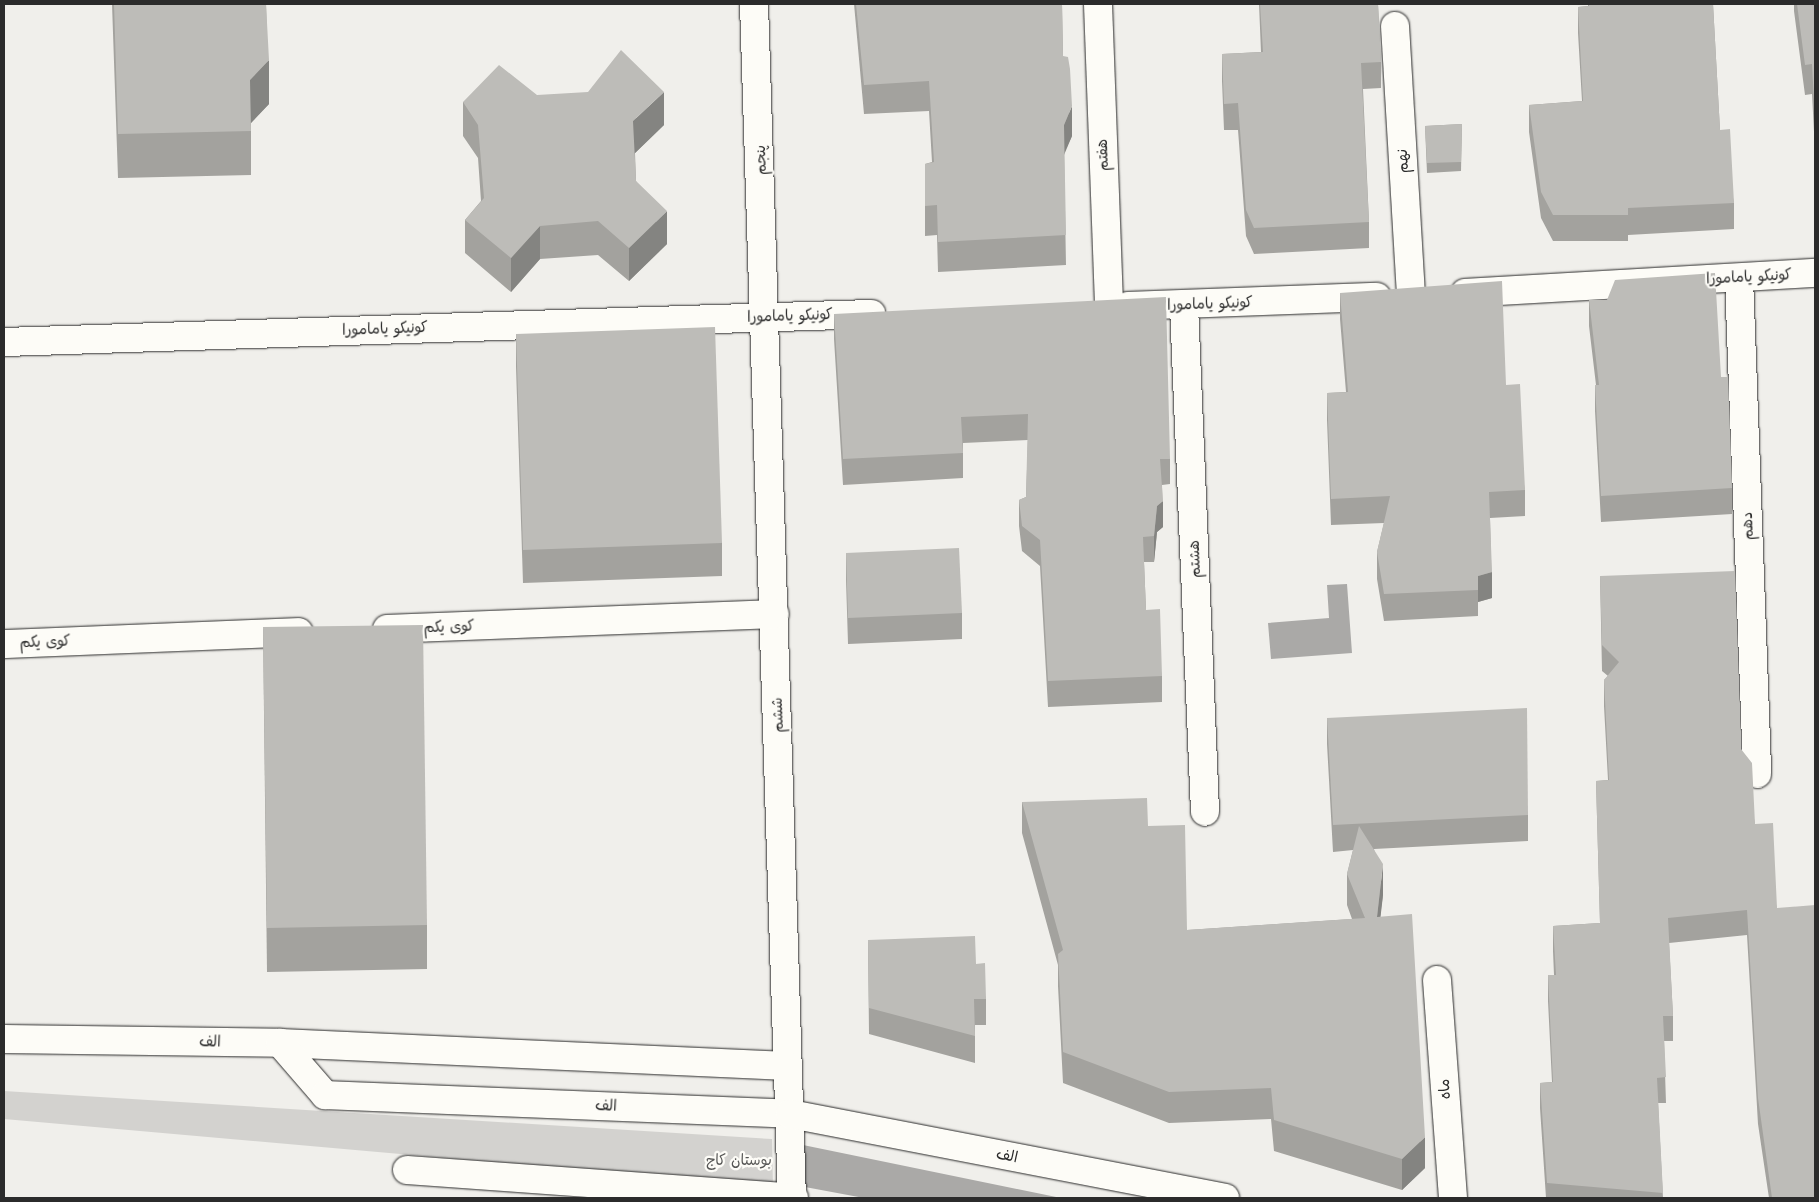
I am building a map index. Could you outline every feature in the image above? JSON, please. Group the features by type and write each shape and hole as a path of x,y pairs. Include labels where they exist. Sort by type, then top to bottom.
{"street":[{"name":"پنجم","path":"754,4 767,317"},
{"name":"هفتم","path":"1098,4 1108,306"},
{"name":"نهم","path":"1395,26 1410,296"},
{"name":"کونیکو یامامورا","path":"1079,307 1184,306 1410,296 1815,273"},
{"name":"دهم","path":"1739,278 1757,774"},
{"name":"هشتم","path":"1184,306 1205,812"},
{"name":"کونیکو یامامورا","path":"4,342 894,313"},
{"name":"ششم","path":"767,317 792,1198"},
{"name":"کوی یکم","path":"360,630 775,614"},
{"name":"کوی یکم","path":"4,644 330,631"},
{"name":"ماه","path":"1437,980 1453,1198"},
{"name":"الف","path":"4,1039 280,1043 325,1095 790,1114 1225,1198"},
{"path":"280,1043 787,1066"},
{"path":"407,1170 792,1198"}],"green space":[{"name":"بوستان کاج","path":"4,1091 772,1139 773,1187 4,1119"}],"shaded area":[{"path":"1347,584 1352,653 1271,659 1268,623 1329,618 1327,585"},
{"path":"803,1145 1061,1198 864,1198 805,1187"}],"building":[{"path":"114,4 266,4 269,60 250,80 251,131 118,134"},
{"path":"856,4 1062,4 1063,56 1068,57 1072,106 1064,125 1066,235 938,242 937,205 925,206 925,164 934,162 929,81 864,85"},
{"path":"1260,4 1378,4 1381,62 1361,63 1369,222 1254,228 1246,210 1238,103 1224,104 1222,54 1263,52"},
{"path":"1589,4 1713,4 1720,130 1730,129 1734,203 1628,208 1628,215 1553,215 1541,192 1529,105 1583,101 1578,7 1589,6"},
{"path":"1797,4 1815,4 1815,121 1812,64 1805,65"},
{"path":"621,50 664,92 633,121 636,181 667,211 629,248 598,221 540,226 511,258 465,220 484,198 478,125 463,102 499,65 537,95 588,92"},
{"path":"1462,124 1461,162 1427,163 1425,126"},
{"path":"1715,273 1721,377 1728,377 1732,488 1601,496 1595,385 1599,385 1589,300 1607,300 1615,280"},
{"path":"1502,281 1506,385 1520,384 1525,490 1489,492 1492,572 1478,576 1478,590 1384,594 1377,552 1390,496 1331,499 1327,393 1348,392 1340,293"},
{"path":"1166,297 1170,459 1160,459 1163,501 1157,506 1154,536 1143,537 1146,610 1160,609 1162,676 1048,681 1040,540 1022,526 1019,500 1026,497 1028,414 961,417 963,453 843,459 834,314"},
{"path":"715,327 722,543 523,550 516,334"},
{"path":"959,548 962,613 848,618 846,553"},
{"path":"1735,571 1741,749 1752,763 1755,824 1773,823 1777,908 1815,905 1815,1198 1772,1198 1758,1098 1747,910 1668,918 1673,1016 1663,1016 1666,1077 1657,1078 1663,1193 1547,1183 1540,1083 1553,1082 1548,975 1556,975 1553,926 1600,923 1596,781 1609,780 1604,680 1619,662 1602,645 1600,576"},
{"path":"423,625 427,925 267,928 263,627"},
{"path":"1527,708 1528,815 1333,825 1327,718"},
{"path":"1147,798 1148,826 1185,825 1187,930 1365,918 1347,874 1359,826 1383,864 1377,917 1412,914 1425,1137 1402,1159 1274,1120 1271,1088 1169,1092 1063,1052 1058,954 1063,950 1022,802"},
{"path":"975,936 976,964 985,963 986,999 974,999 975,1036 869,1008 868,940"}]}
